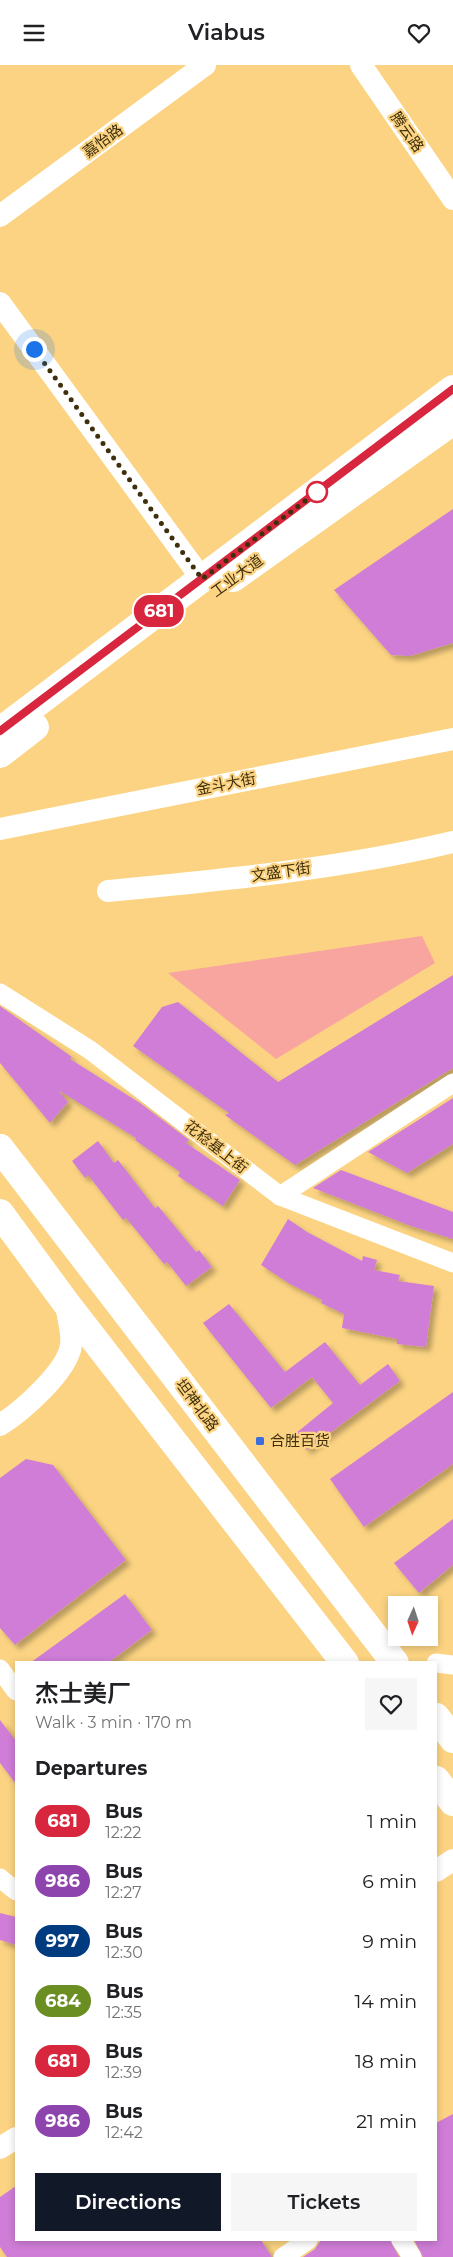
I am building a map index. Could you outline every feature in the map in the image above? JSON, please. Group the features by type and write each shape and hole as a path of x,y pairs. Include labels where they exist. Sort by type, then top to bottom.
{"main road":[{"name":"工业大道","path":"0,731 453,389"},
{"name":"工业大道","path":"0,754 215,591 453,421"},
{"name":"坦神北路","path":"0,1148 392,1661"},
{"path":"0,1213 66,1303 343,1661"},
{"path":"437,1718 453,1739"},
{"path":"437,1781 453,1802"}],"street":[{"name":"嘉怡路","path":"0,216 205,65"},
{"name":"腾云路","path":"361,65 453,199"},
{"path":"0,303 202,579"},
{"name":"金斗大街","path":"0,829 453,739"},
{"name":"文盛下街","path":"108,891 232,879 406,853 453,842"},
{"name":"花稔基上街","path":"0,993 90,1050 280,1196 453,1263"},
{"path":"280,1196 453,1083"},
{"path":"0,1425 9,1420 48,1384 66,1361 72,1345 66,1303"},
{"path":"437,1663 453,1665"},
{"path":"0,1669 15,1690"},
{"path":"437,1870 453,1860"},
{"path":"0,1878 15,1890"},
{"path":"0,2148 15,2139"},
{"path":"282,2257 306,2241"},
{"path":"402,2241 412,2257"}],"shaded area":[{"path":"422,936 435,963 276,1059 168,973"}],"building":[{"path":"453,509 453,643 410,656 391,655 334,590"},
{"path":"453,975 453,1068 295,1165 225,1115 229,1113 133,1046 162,1007 178,1002 278,1082"},
{"path":"0,1006 72,1057 70,1059 140,1103 189,1140 186,1143 240,1180 223,1206 178,1176 180,1172 135,1140 136,1138 58,1090 68,1102 50,1123 0,1063"},
{"path":"453,1098 453,1144 407,1173 368,1152"},
{"path":"98,1141 114,1163 118,1160 155,1208 158,1206 196,1252 199,1250 212,1267 186,1286 167,1262 164,1264 126,1218 123,1220 88,1175 85,1178 72,1161"},
{"path":"341,1170 453,1212 453,1239 411,1226 313,1188"},
{"path":"288,1219 307,1232 362,1261 363,1256 377,1260 374,1270 400,1275 398,1281 434,1286 426,1347 397,1344 397,1339 342,1328 344,1314 321,1303 322,1300 290,1284 261,1265"},
{"path":"229,1304 285,1372 325,1342 360,1385 388,1364 400,1381 307,1450 295,1434 333,1403 312,1377 271,1408 203,1323"},
{"path":"453,1392 453,1464 364,1527 330,1479"},
{"path":"26,1459 53,1465 126,1560 15,1645 0,1628 0,1478"},
{"path":"453,1519 453,1565 419,1593 394,1563"},
{"path":"125,1594 152,1630 111,1661 33,1661"},
{"path":"0,1720 15,1740 15,1783 0,1763"},
{"path":"0,1913 15,1917 15,1945 0,1940"},
{"path":"453,2114 453,2257 423,2257 415,2241 437,2241 437,2122"},
{"path":"15,2187 15,2241 262,2241 272,2257 7,2257 0,2247 0,2197"},
{"path":"320,2241 391,2241 399,2257 303,2257 315,2249"}],"bus line":[{"name":"681","path":"0,731 453,389"}],"place":[{"name":"合胜百货","path":"260,1441"}],"route":[{"path":"34,349 202,579 317,492"}]}
